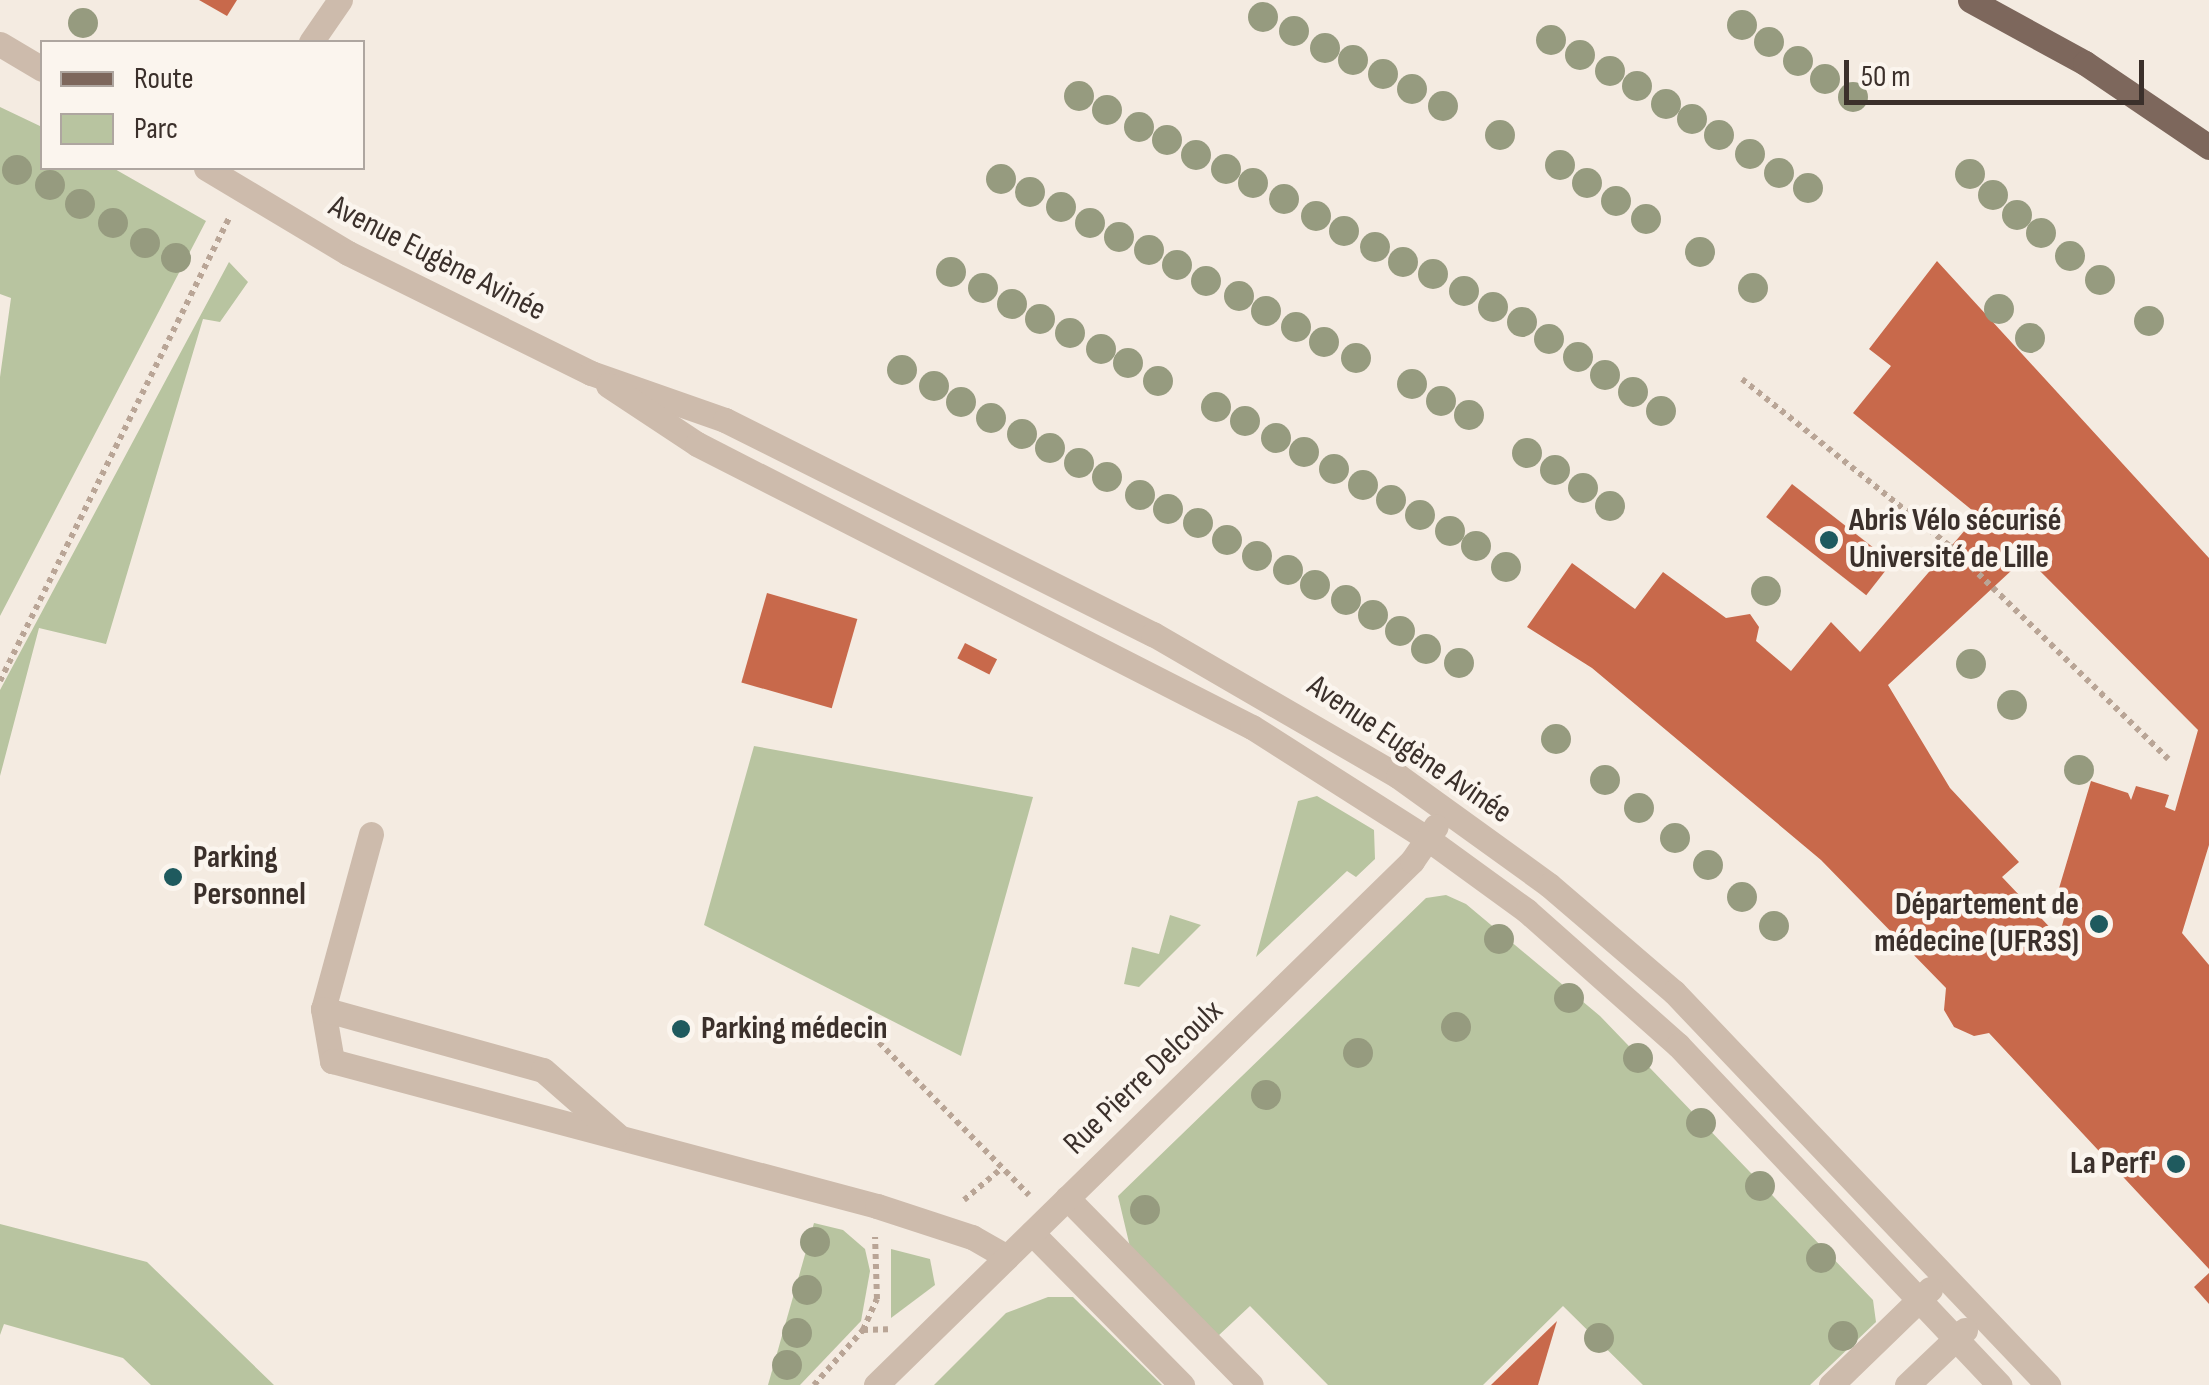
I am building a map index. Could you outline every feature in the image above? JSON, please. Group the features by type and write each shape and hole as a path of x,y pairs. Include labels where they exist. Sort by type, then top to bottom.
{"main road":[{"path":"1970,0 2085,62 2209,147"}],"street":[{"path":"312,40 340,0"},
{"path":"0,44 40,68"},
{"name":"Avenue Eugène Avinée","path":"218,170 244,191 333,245 591,372 725,420 1153,634 1316,724 1446,809 1660,978 2048,1385"},
{"name":"Avenue Eugène Avinée","path":"591,372 697,444 1236,717 1428,839 1527,911 1678,1044 1999,1385"},
{"name":"Rue Pierre Delcoulx","path":"876,1385 1428,839 1446,809"},
{"path":"372,834 323,1008 332,1062 878,1206 972,1237 1007,1257"},
{"path":"323,1008 544,1070 620,1138"},
{"path":"1067,1198 1251,1385"},
{"path":"1032,1232 1182,1385"},
{"path":"1830,1385 1945,1275"},
{"path":"1907,1385 1982,1315"}],"path":[{"path":"0,681 244,191"},
{"path":"1742,379 1950,546 2168,759"},
{"path":"814,1385 863,1330 877,1299 878,1206"}],"green space":[{"path":"0,107 40,126 40,170 117,170 206,221 0,616 0,377 11,298 0,294"},
{"path":"229,262 248,282 220,322 203,319 106,644 39,628 0,776 0,690"},
{"path":"754,746 1033,797 961,1056 704,925"},
{"path":"1317,796 1374,830 1375,859 1356,877 1347,871 1256,957 1298,801"},
{"path":"1446,895 1466,904 1600,1016 1873,1300 1876,1322 1810,1385 1643,1385 1563,1306 1483,1385 1328,1385 1250,1306 1218,1336 1130,1247 1118,1196 1426,898"},
{"path":"1170,915 1201,925 1139,987 1124,984 1132,947 1159,954"},
{"path":"814,1223 843,1230 865,1249 870,1271 861,1321 800,1385 768,1385"},
{"path":"0,1224 147,1262 274,1385 151,1385 123,1358 4,1324 0,1335"},
{"path":"891,1249 930,1259 935,1285 891,1318"},
{"path":"1048,1297 1073,1297 1162,1385 934,1385 1006,1313"}],"building":[{"path":"199,0 237,0 227,16"},
{"path":"1937,261 2209,558 2209,845 2182,933 2209,965 2209,1269 1989,1033 1974,1036 1954,1027 1944,1010 1946,988 1821,860 1592,668 1527,627 1572,563 1635,609 1663,572 1726,618 1750,614 1759,627 1756,641 1791,671 1831,622 1860,652 1978,515 1853,413 1891,366 1869,349","holes":["2026,557 2198,730 2175,811 2165,807 2169,795 2136,786 2131,800 2128,793 2091,781 2057,895 2069,900 2059,937 2002,877 2019,862 1950,788 1888,685"]},
{"name":"Abris Vélo sécurisé Université de Lille","path":"1792,484 1892,562 1866,595 1766,517"},
{"path":"767,593 857,619 832,708 741,682"},
{"path":"965,643 997,659 989,674 957,658"},
{"path":"2209,1273 2209,1304 2194,1287"},
{"path":"1557,1321 1538,1385 1491,1385"}],"place":[{"name":"Abris Vélo sécurisé Université de Lille","path":"1829,540"},
{"name":"Parking Personnel","path":"173,877"},
{"name":"Département de médecine (UFR3S)","path":"2099,924"},
{"name":"Parking médecin","path":"681,1029"},
{"name":"La Perf'","path":"2176,1164"}]}
